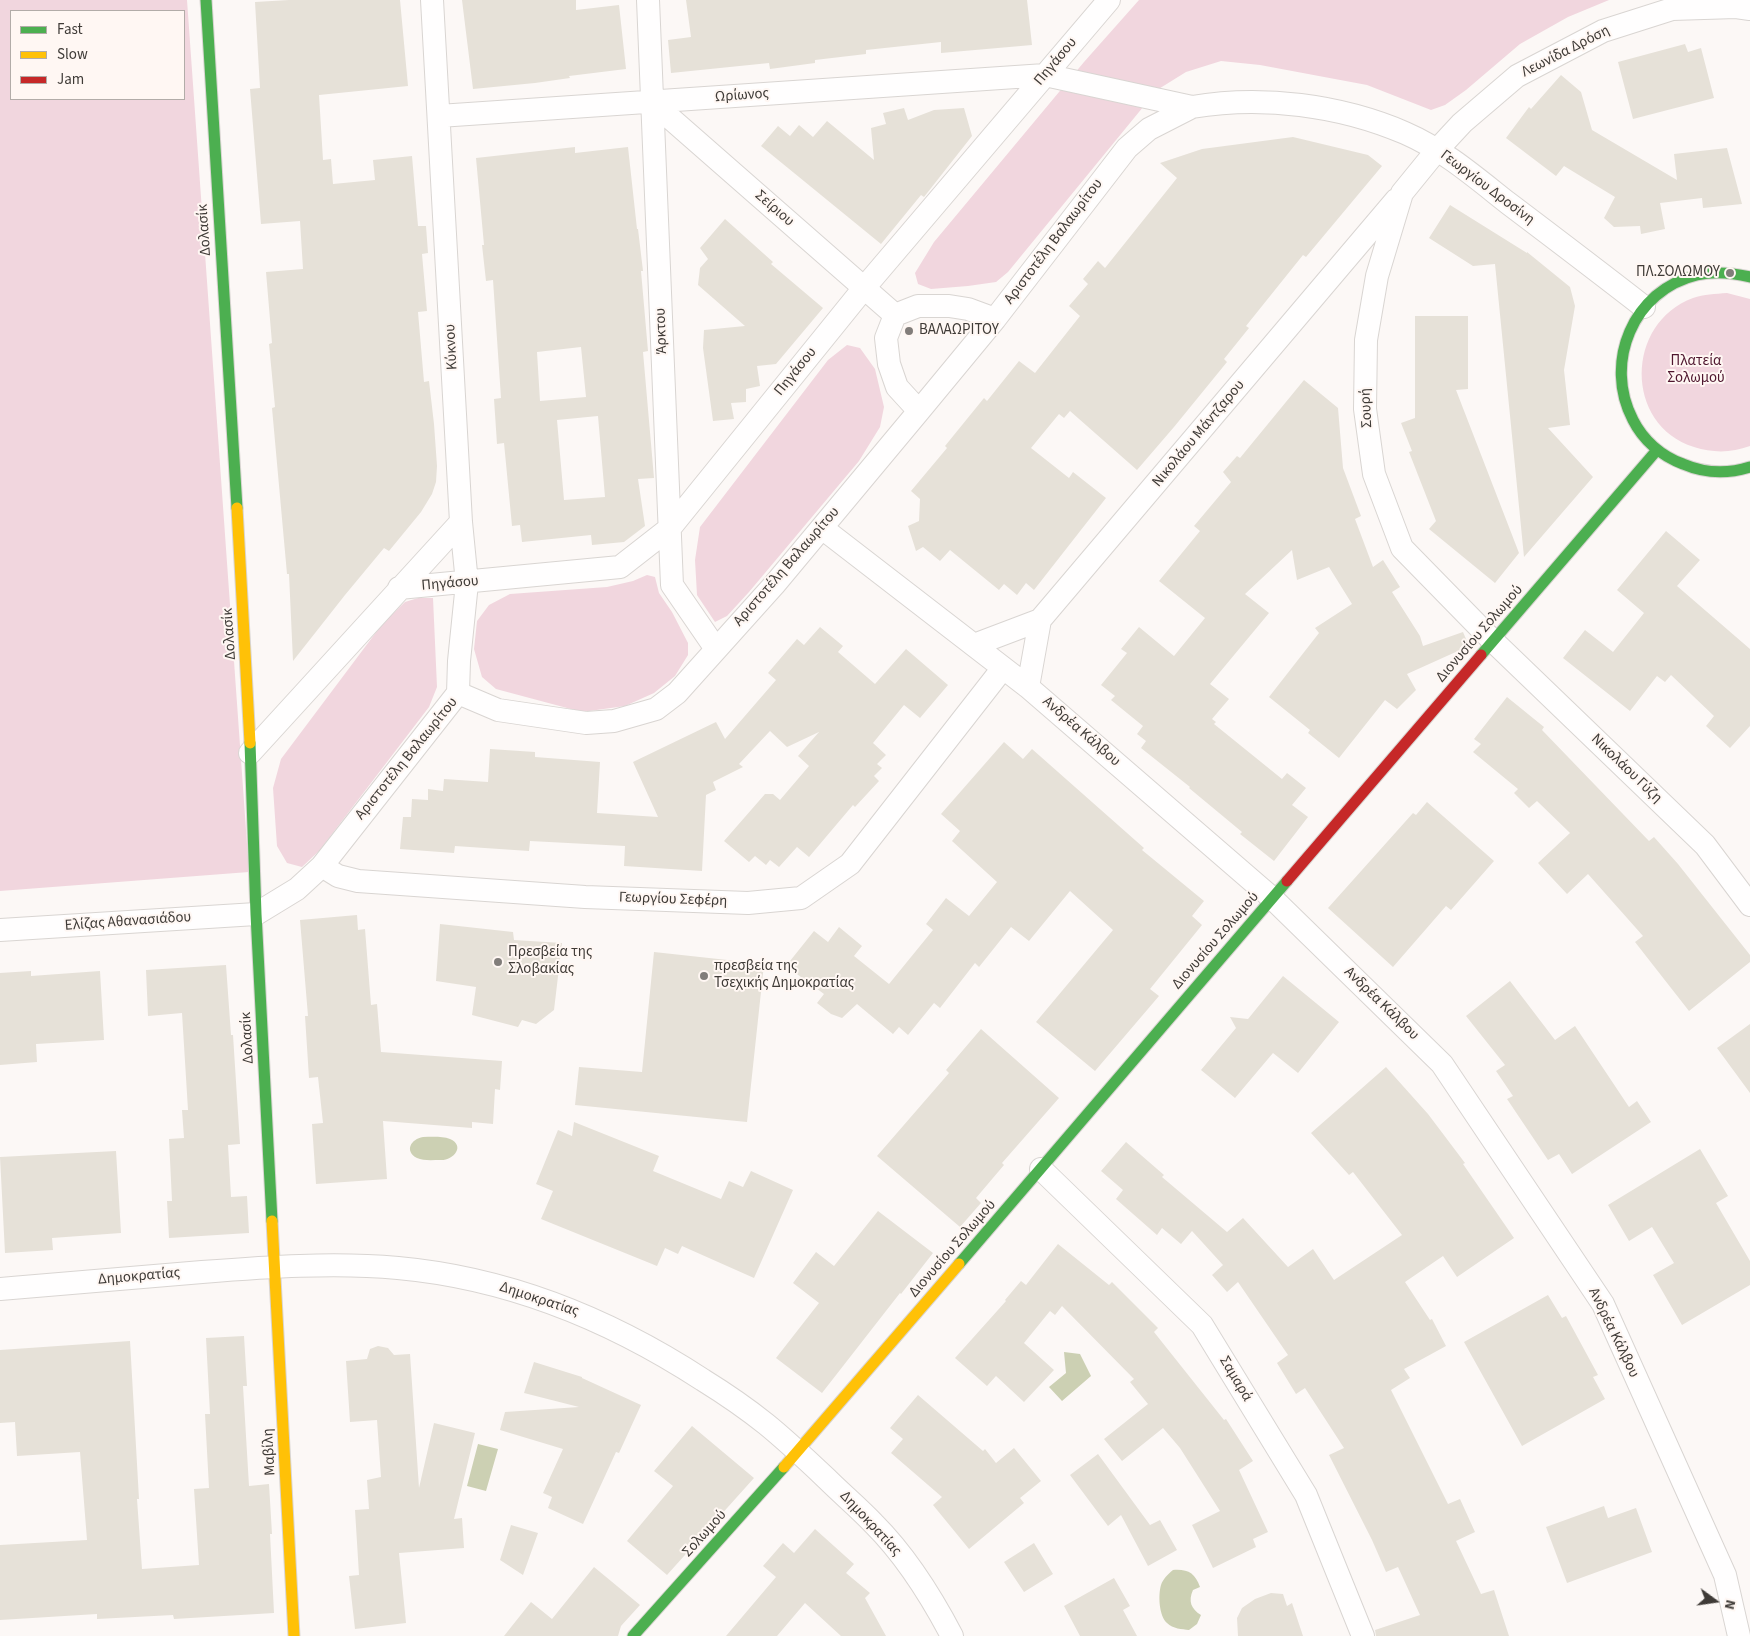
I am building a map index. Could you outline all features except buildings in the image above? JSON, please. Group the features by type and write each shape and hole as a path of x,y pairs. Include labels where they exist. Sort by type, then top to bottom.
{"street":[{"name":"Δολασίκ","path":"206,0 250,722 256,914 275,1266"},
{"name":"Κύκνου","path":"432,0 467,582 459,661 458,694"},
{"name":"Άρκτου","path":"648,0 672,584 716,649"},
{"name":"Πηγάσου","path":"399,588 620,567 670,528 864,288 1109,0"},
{"name":"Λεωνίδα Δρόση","path":"1437,150 1462,123 1517,76 1603,31 1672,9 1750,9"},
{"name":"Ωρίωνος","path":"439,116 1045,75"},
{"name":"Γεωργίου Δροσίνη","path":"1045,75 1192,107 1247,102 1310,107 1368,118 1406,133 1450,157 1644,307"},
{"name":"Σείριου","path":"653,102 894,315"},
{"name":"Αριστοτέλη Βαλαωρίτου","path":"322,866 458,694 498,710 586,723 614,721 656,709 677,693 774,585 919,411 995,319 1128,148 1149,130 1192,107"},
{"name":"Σουρή","path":"1437,150 1402,193 1377,276 1366,340 1364,409 1374,474 1402,548 1493,641"},
{"name":"Νικολάου Μάντζαρου","path":"974,644 1040,620 1402,193"},
{"path":"1750,277 1726,272 1703,274 1681,280 1660,291 1644,307 1632,324 1624,342 1620,362 1620,382 1631,420 1657,450 1677,462 1699,470 1723,472 1750,466"},
{"path":"919,411 897,387 889,364 886,338 894,315 918,306 949,306 968,308 995,319"},
{"name":"Διονυσίου Σολωμού","path":"798,1452 1657,450"},
{"name":"Πηγάσου","path":"250,753 399,588 462,522"},
{"name":"Ανδρέα Κάλβου","path":"822,528 1028,687 1272,898 1442,1064 1603,1304 1725,1575 1739,1636"},
{"path":"1028,687 1040,620"},
{"name":"Νικολάου Γύζη","path":"1493,641 1704,845 1750,905"},
{"name":"Γεωργίου Σεφέρη","path":"322,866 338,876 358,881 575,896 748,903 801,898 850,864 1003,668"},
{"path":"256,914 297,889 322,866"},
{"name":"Ελίζας Αθανασιάδου","path":"0,930 256,914"},
{"name":"Σαμαρά","path":"1041,1169 1202,1325 1306,1495 1364,1636"},
{"name":"Δημοκρατίας","path":"0,1289 275,1266 346,1264 400,1268 446,1275 514,1290 575,1311 630,1336 675,1362 723,1392 765,1422 876,1526 914,1572 952,1636"},
{"name":"Μαβίλη","path":"275,1266 294,1636"},
{"name":"Σολωμού","path":"633,1636 798,1452"}],"green space":[{"path":"0,0 187,0 249,872 0,891"},
{"path":"1139,0 1609,0 1568,17 1520,44 1466,90 1445,105 1431,110 1367,85 1260,65 1221,61 1186,72 1157,90 1008,272 996,282 931,289 918,284 915,273 934,242 1084,62"},
{"name":"Πλατεία Σολωμού","path":"1727,293 1750,299 1750,446 1729,451 1715,451 1694,447 1671,435 1655,418 1645,397 1642,374 1645,350 1655,329 1671,311 1693,298"},
{"path":"847,345 860,348 875,369 884,407 880,427 859,461 749,592 727,616 715,622 697,595 695,560 700,527 828,360"},
{"path":"647,575 655,577 659,593 672,612 688,643 688,655 675,676 654,693 625,706 582,712 496,689 482,677 474,649 477,621 489,605 510,594 607,587 633,581"},
{"path":"418,598 433,598 437,687 429,707 319,851 302,867 287,863 277,846 273,788 281,759 383,623 405,602"}],"shaded area":[{"path":"423,1137 450,1139 457,1145 456,1152 445,1160 417,1158 410,1149 415,1140"},
{"path":"1064,1352 1080,1354 1091,1376 1062,1401 1049,1387 1066,1373"},
{"path":"478,1444 498,1449 486,1491 467,1486"},
{"path":"1173,1570 1187,1571 1196,1578 1200,1587 1193,1590 1191,1601 1195,1610 1201,1615 1197,1624 1189,1630 1169,1625 1162,1616 1159,1600 1161,1585"}],"traffic: fast":[{"path":"206,0 237,508"},
{"path":"1750,277 1724,273 1697,275 1675,283 1656,296 1641,312 1630,332 1623,353 1621,375 1625,398 1633,420 1647,441 1667,457 1691,467 1716,472 1750,467"},
{"path":"1481,655 1657,450"},
{"path":"250,743 256,914 272,1221"},
{"path":"959,1264 1287,881"},
{"path":"633,1636 784,1467"}],"traffic: slow":[{"path":"237,508 250,743"},
{"path":"272,1221 294,1636"},
{"path":"784,1467 959,1264"}],"traffic: jam":[{"path":"1287,881 1481,655"}],"place":[{"name":"ΠΛ.ΣΟΛΩΜΟΥ","path":"1730,273"},
{"name":"ΒΑΛΑΩΡΙΤΟΥ","path":"909,331"},
{"name":"Πρεσβεία της Σλοβακίας","path":"498,962"},
{"name":"πρεσβεία της Τσεχικής Δημοκρατίας","path":"704,976"}]}
